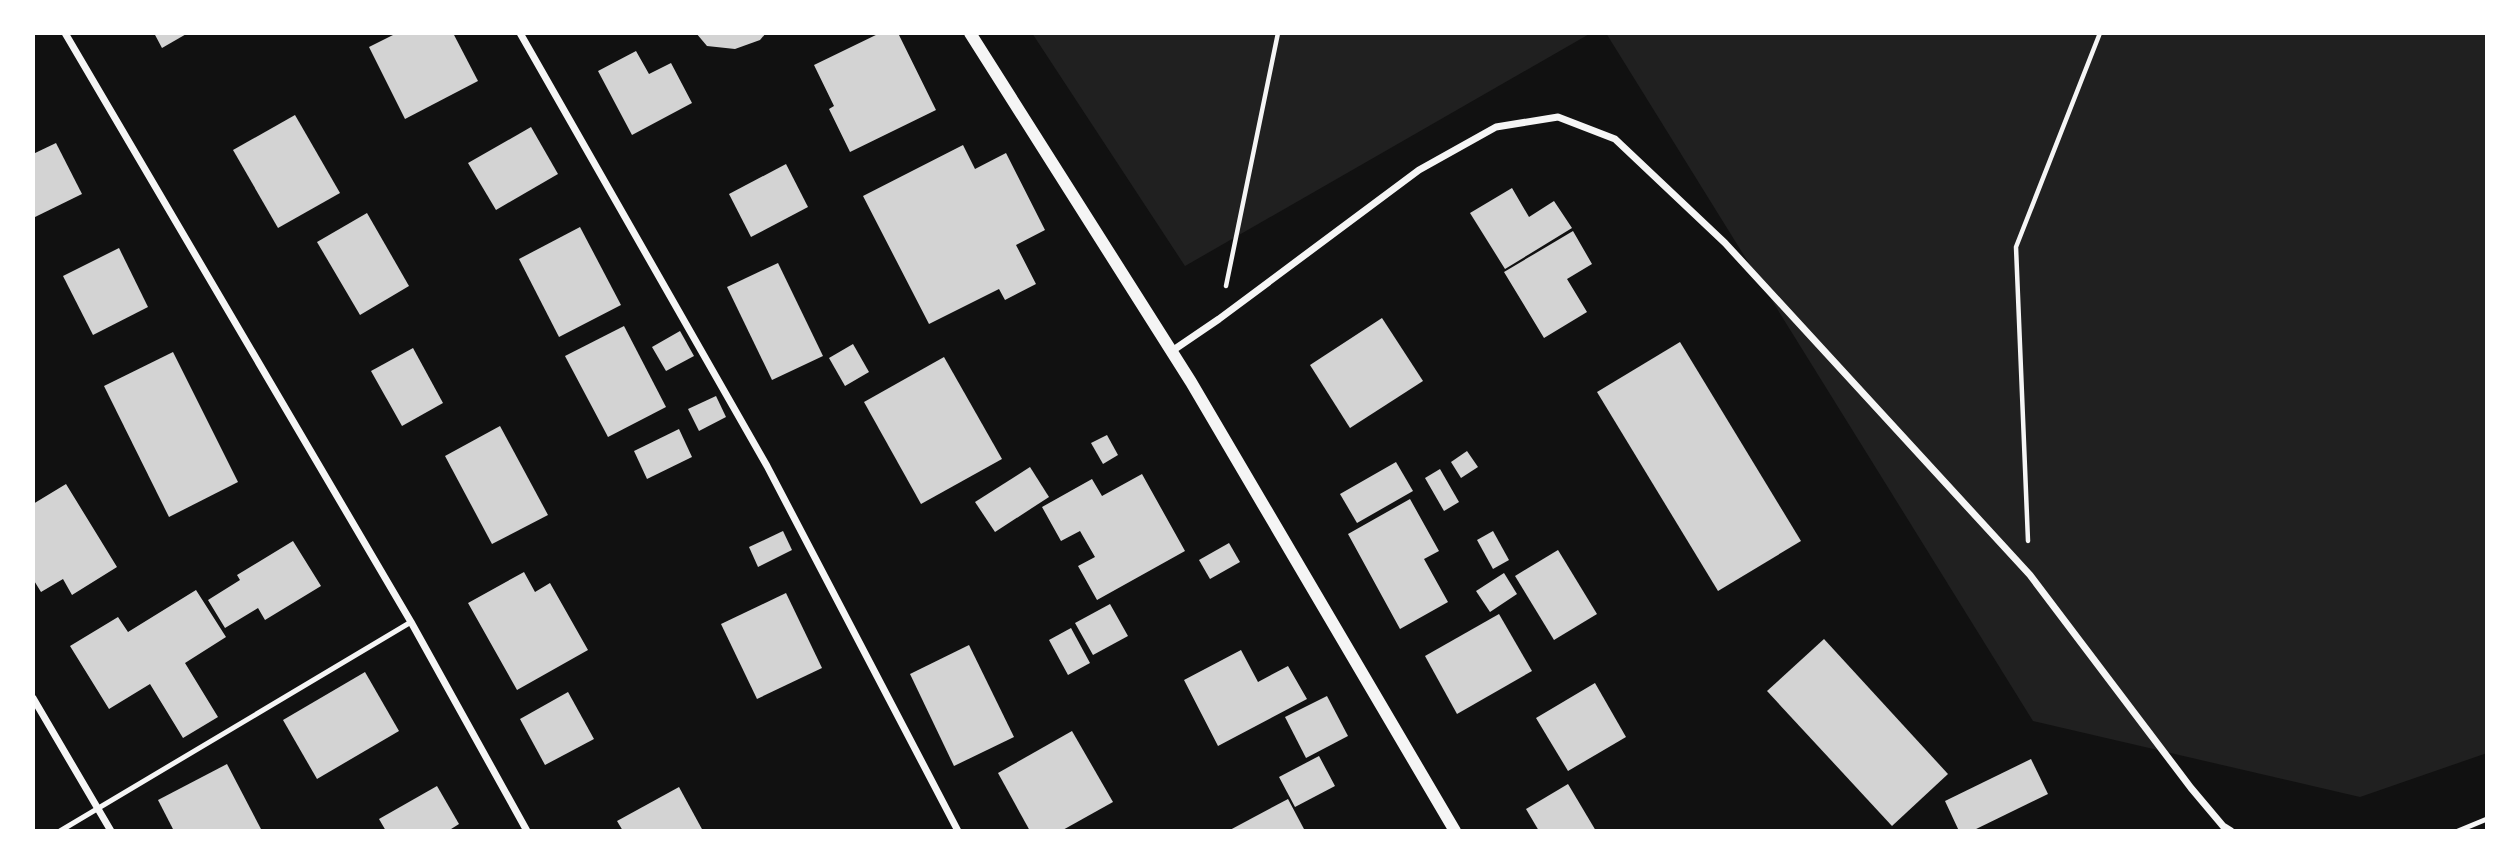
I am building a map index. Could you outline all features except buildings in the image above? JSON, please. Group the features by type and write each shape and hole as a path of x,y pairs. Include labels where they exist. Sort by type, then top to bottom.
{"street":[{"path":"65,33 411,622 527,831"},
{"path":"520,33 767,466 958,831"},
{"path":"970,33 1172,351 1455,831"},
{"path":"1172,351 1419,170 1496,127 1558,117 1615,139 1715,234 2030,575 2191,788 2231,831"},
{"path":"33,698 111,831"}],"lane":[{"path":"60,831 411,622"},
{"path":"2458,831 2487,819"}],"path":[{"path":"1219,319 1278,33"},
{"path":"2030,575 2016,247 2100,33"}],"shaded area":[{"path":"1032,33 1591,33 1185,266"},
{"path":"1606,33 2487,33 2487,753 2360,797 2033,721"}]}
